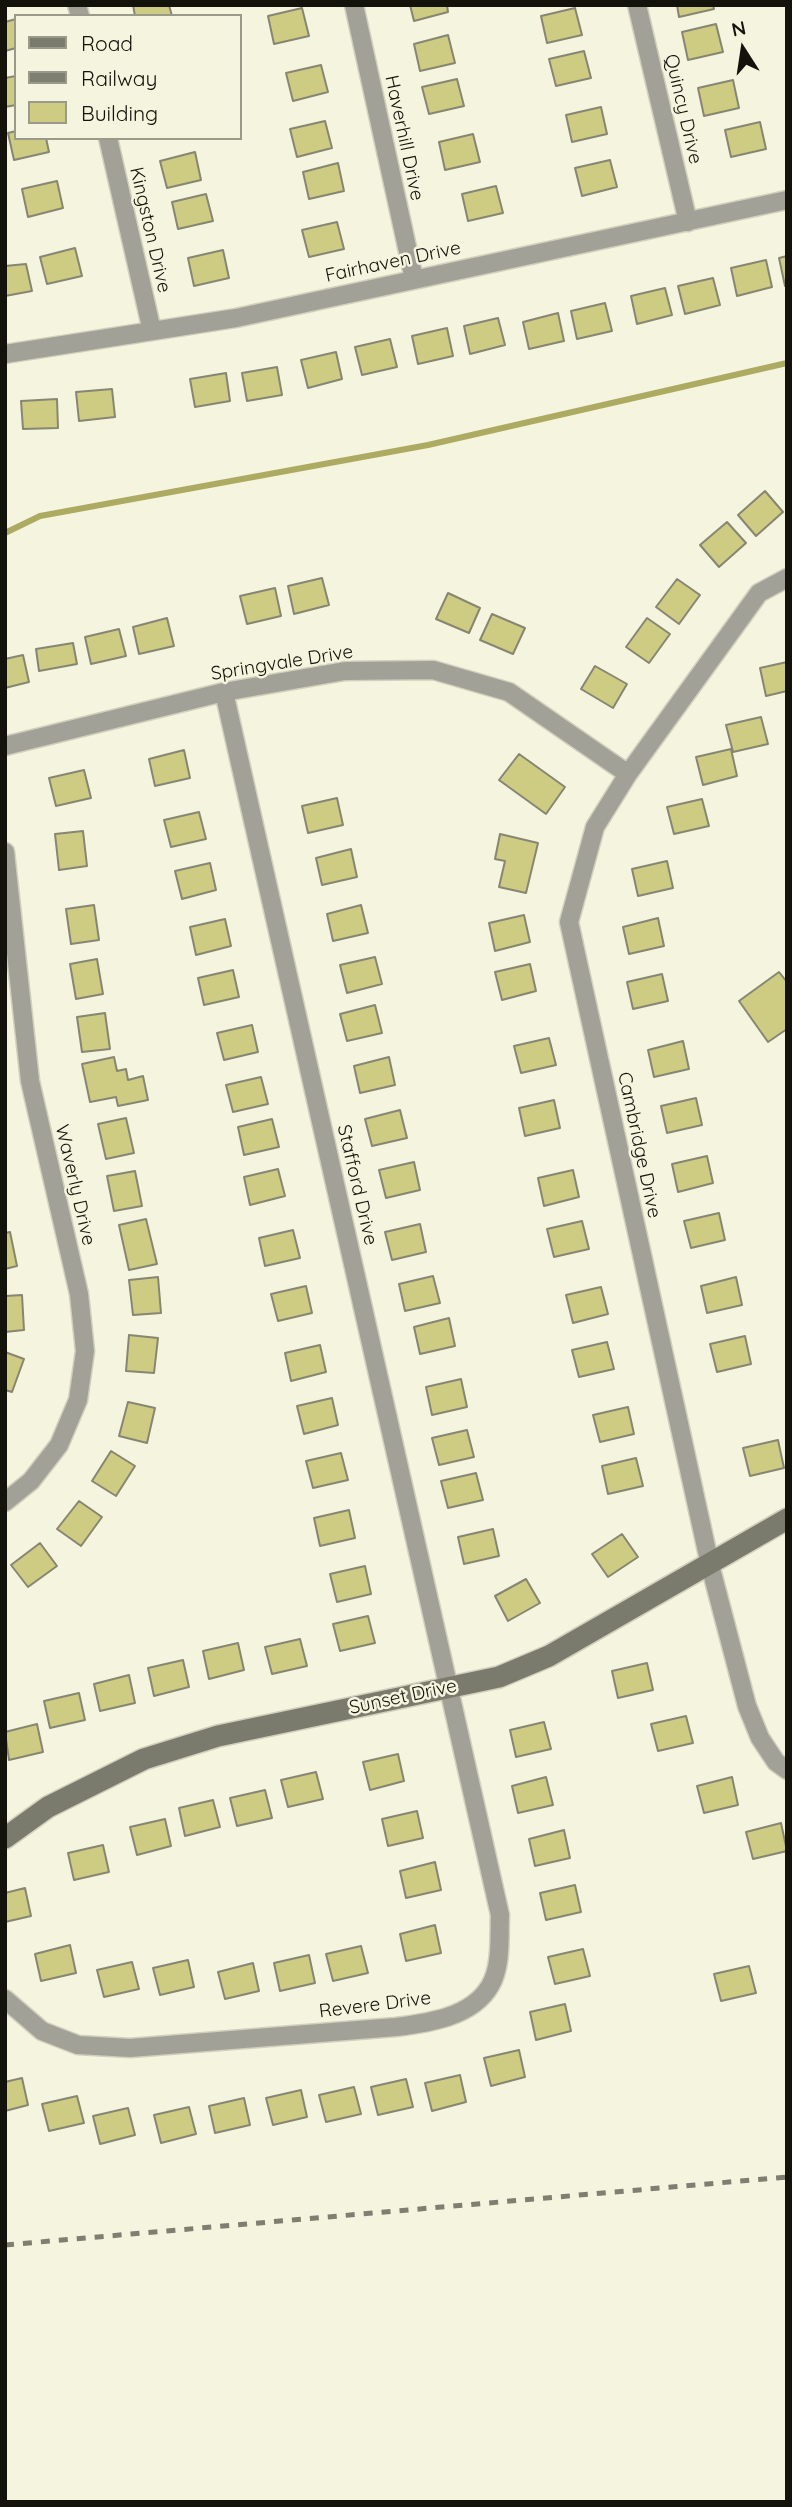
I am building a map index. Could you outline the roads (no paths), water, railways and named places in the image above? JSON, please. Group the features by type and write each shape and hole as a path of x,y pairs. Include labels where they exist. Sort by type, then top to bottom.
{"street":[{"name":"Haverhill Drive","path":"354,5 414,279"},
{"name":"Quincy Drive","path":"637,5 688,222"},
{"name":"Kingston Drive","path":"108,140 152,331"},
{"name":"Fairhaven Drive","path":"5,354 236,318 787,200"},
{"name":"Cambridge Drive","path":"787,578 759,593 628,774 595,827 569,922 710,1564 747,1706 760,1738 776,1762 787,1770"},
{"name":"Springvale Drive","path":"5,746 224,692 345,671 433,670 509,692 628,774"},
{"name":"Stafford Drive","path":"224,692 449,1688"},
{"name":"Waverly Drive","path":"5,852 30,1081 79,1294 85,1351 78,1401 59,1445 31,1480 5,1502"},
{"name":"Sunset Drive","path":"5,1838 48,1807 144,1759 218,1736 499,1676 549,1656 787,1519"},
{"name":"Revere Drive","path":"5,1999 42,2031 78,2045 130,2048 396,2027 434,2022 467,2008 490,1986 499,1951 500,1915 449,1688"}],"waterway":[{"path":"5,533 40,516 428,445 787,363"}],"railway":[{"path":"5,2245 787,2177"}]}
